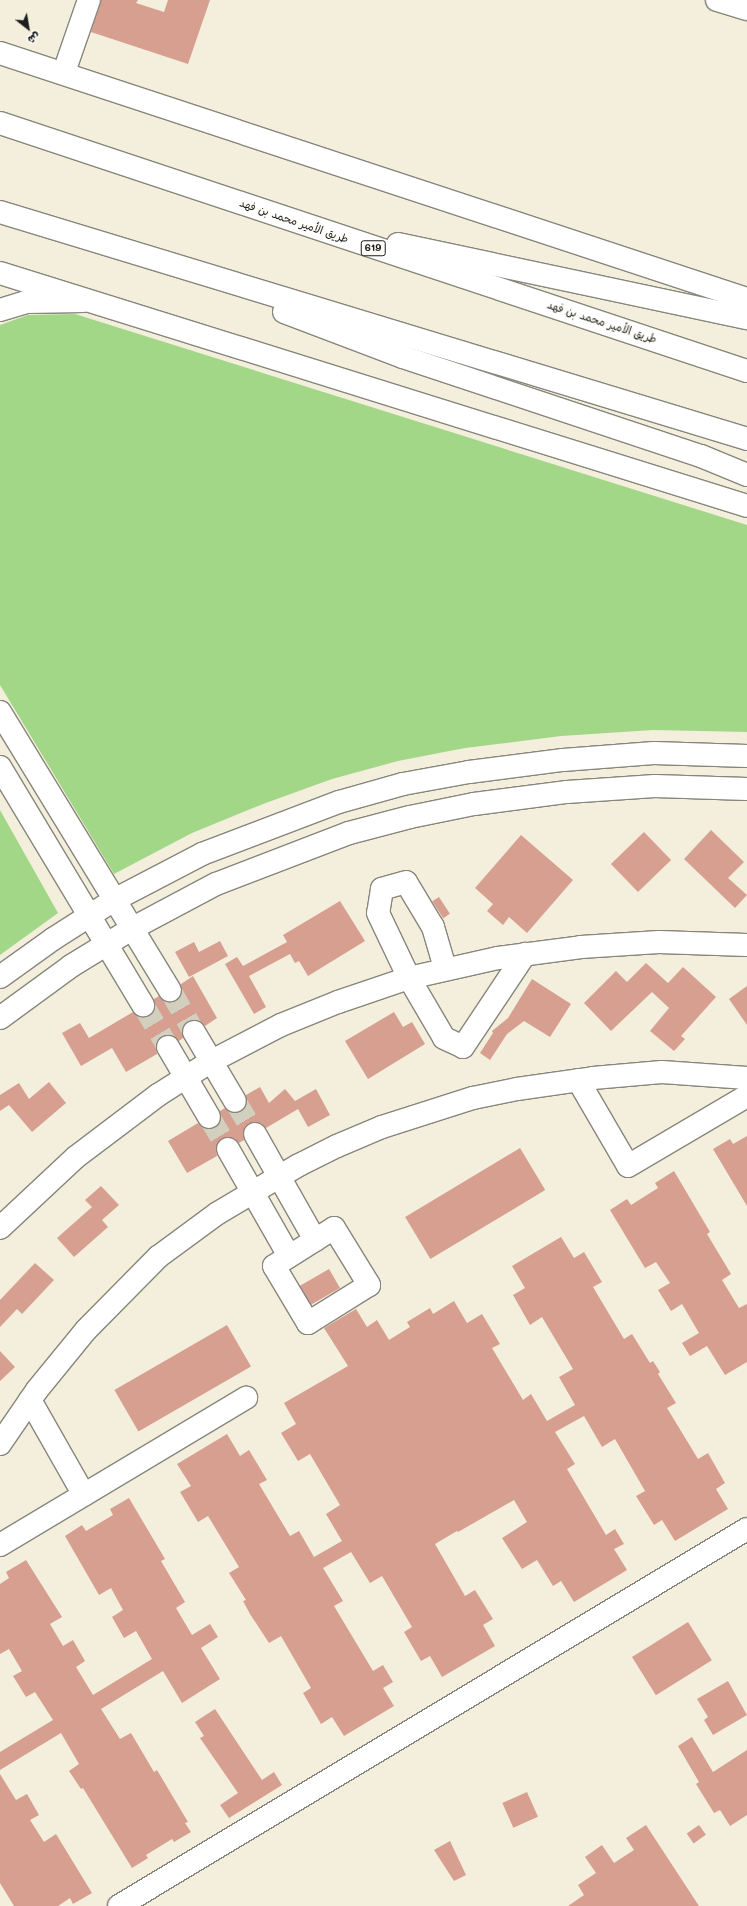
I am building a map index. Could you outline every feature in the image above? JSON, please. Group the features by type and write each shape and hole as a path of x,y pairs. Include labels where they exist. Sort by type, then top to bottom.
{"main road":[{"path":"64,72 89,0"},
{"path":"717,0 747,9"},
{"path":"0,53 64,72 747,299"},
{"name":"طريق الأمير محمد بن فهد","path":"0,123 747,371"},
{"path":"0,212 747,439"},
{"path":"296,222 747,318"},
{"path":"67,232 403,356 701,456 747,475"},
{"path":"0,273 747,506"},
{"path":"0,310 26,302 92,301"},
{"path":"0,712 131,929 170,990"},
{"path":"0,977 88,916 114,900 202,854 264,829 339,802 403,784 469,772 563,760 654,753 747,756"},
{"path":"0,767 105,945 143,1006"},
{"path":"0,1018 105,945 131,929 229,878 349,833 410,817 474,804 567,792 655,786 747,789"},
{"path":"445,968 433,928 406,882 382,889 378,913 408,978 444,1038 463,1047 525,954"},
{"path":"0,1228 103,1135 184,1078 210,1062 281,1025 408,978 445,968 525,954 581,947 659,942 747,945"},
{"path":"194,1032 210,1062 235,1101"},
{"path":"168,1047 184,1078 209,1117"},
{"path":"0,1444 30,1400 86,1330 133,1280 182,1239 252,1192 337,1146 382,1127 473,1098 578,1080 662,1072 741,1089"},
{"path":"578,1080 628,1166 741,1089"},
{"path":"255,1134 315,1240"},
{"path":"228,1149 289,1256"},
{"path":"334,1228 369,1285 308,1323 274,1266 315,1240 334,1228"},
{"path":"0,1545 246,1398"},
{"path":"30,1400 84,1495"},
{"path":"119,1906 747,1529"}],"green space":[{"path":"75,314 747,525 747,732 653,730 561,736 465,748 398,761 332,779 263,804 192,833 114,874 0,685 0,325 28,315"},
{"path":"0,810 58,913 0,955"}],"building":[{"path":"101,0 138,0 136,3 164,12 168,0 210,0 188,64 91,32"},
{"path":"711,830 744,862 728,878 747,895 735,908 684,859"},
{"path":"644,832 671,860 638,892 611,864"},
{"path":"521,835 573,880 527,933 509,917 503,925 487,911 493,904 475,888"},
{"path":"439,897 450,914 443,918 432,901"},
{"path":"340,901 365,941 308,976 299,961 295,963 290,954 249,976 266,1007 254,1014 225,964 237,957 243,966 287,942 283,935"},
{"path":"220,941 228,956 189,977 175,952 194,942 199,952"},
{"path":"646,963 668,983 683,967 716,997 681,1036 685,1039 674,1051 650,1031 669,1008 652,992 611,1031 584,1003 616,971 627,982"},
{"path":"193,976 217,1018 205,1026 200,1021 188,1021 183,1026 183,1038 179,1041 168,1035 161,1036 156,1047 157,1054 126,1072 112,1048 81,1066 62,1033 80,1023 89,1038 133,1012 143,1017 149,1016 154,1011 154,999 159,996 164,1001 176,1001 181,996 181,984"},
{"path":"532,979 571,1004 550,1037 524,1021 507,1034 490,1060 480,1053 493,1033 492,1031 508,1018"},
{"path":"747,986 747,1025 729,999"},
{"path":"394,1012 403,1027 412,1022 425,1044 368,1079 345,1041"},
{"path":"49,1082 66,1103 32,1132 9,1105 0,1111 0,1095 19,1083 29,1099"},
{"path":"260,1087 269,1103 285,1089 295,1101 316,1089 330,1115 308,1127 298,1109 266,1128 261,1123 249,1123 244,1128 244,1140 239,1143 234,1138 222,1138 216,1149 217,1156 187,1173 168,1141 198,1123 203,1128 215,1128 220,1123 220,1111 225,1108 235,1113 241,1112 246,1107 246,1095"},
{"path":"747,1136 747,1206 713,1149 730,1139 733,1144"},
{"path":"520,1148 545,1190 430,1259 405,1217"},
{"path":"674,1171 710,1232 707,1234 731,1274 722,1280 739,1308 747,1304 747,1362 725,1375 707,1346 690,1356 682,1343 699,1333 682,1304 671,1311 658,1290 670,1283 656,1262 645,1268 610,1210 627,1199 631,1205 658,1188 655,1183"},
{"path":"101,1186 119,1205 102,1220 108,1227 74,1257 57,1238 92,1207 85,1200"},
{"path":"561,1237 574,1258 584,1252 602,1282 593,1287 624,1339 632,1334 650,1363 653,1361 660,1372 658,1374 676,1403 667,1408 698,1459 708,1453 725,1483 716,1489 728,1509 675,1541 662,1520 654,1525 636,1496 645,1491 615,1439 602,1447 584,1416 555,1432 575,1464 567,1469 606,1535 615,1529 624,1544 614,1549 627,1570 574,1602 561,1581 553,1586 537,1560 522,1569 502,1538 527,1522 514,1500 458,1532 457,1531 435,1544 465,1596 475,1590 493,1619 483,1625 495,1646 442,1677 430,1656 421,1661 404,1632 412,1627 382,1576 370,1583 351,1552 323,1568 343,1601 334,1606 373,1671 383,1665 393,1682 383,1688 394,1706 344,1736 332,1717 321,1724 303,1693 311,1688 281,1636 269,1643 250,1614 243,1601 246,1600 229,1573 239,1567 208,1516 198,1522 180,1492 191,1486 177,1464 227,1434 240,1456 249,1450 267,1480 259,1484 290,1536 299,1531 314,1557 342,1541 326,1514 340,1505 310,1454 298,1461 281,1433 296,1424 284,1403 348,1366 324,1328 356,1309 367,1327 377,1320 389,1340 410,1327 407,1322 430,1308 433,1314 454,1301 467,1323 482,1314 500,1344 492,1348 523,1400 531,1394 547,1421 575,1405 559,1377 573,1369 542,1317 530,1325 513,1295 525,1288 512,1266"},
{"path":"35,1263 54,1280 22,1314 17,1309 0,1327 0,1300"},
{"path":"329,1269 340,1288 311,1305 300,1286"},
{"path":"227,1325 251,1367 138,1432 114,1390"},
{"path":"0,1351 15,1367 0,1381"},
{"path":"129,1498 165,1559 161,1561 185,1602 176,1608 192,1635 210,1624 218,1637 201,1648 220,1679 182,1703 163,1671 101,1709 120,1739 131,1733 154,1772 157,1770 188,1822 185,1823 191,1832 174,1842 172,1839 146,1855 148,1858 132,1868 83,1788 81,1789 69,1771 79,1764 61,1733 0,1770 0,1752 53,1720 35,1692 26,1697 13,1676 22,1671 9,1649 0,1654 0,1584 9,1578 6,1572 26,1560 62,1617 50,1624 63,1646 73,1640 85,1661 76,1667 93,1695 152,1659 136,1631 124,1638 112,1617 123,1610 111,1588 99,1595 65,1536 82,1525 86,1531 113,1515 110,1509"},
{"path":"688,1622 712,1660 656,1695 632,1657"},
{"path":"728,1681 747,1715 713,1735 704,1720 708,1717 697,1699"},
{"path":"215,1709 262,1780 274,1772 282,1785 229,1818 220,1805 238,1793 200,1738 204,1736 195,1722"},
{"path":"692,1737 713,1772 747,1750 747,1815 730,1826 720,1810 714,1813 696,1784 699,1782 678,1746"},
{"path":"0,1774 16,1800 27,1794 39,1815 30,1820 44,1842 56,1834 92,1893 73,1904 70,1898 58,1906 14,1906 0,1883"},
{"path":"527,1792 538,1817 513,1828 502,1803"},
{"path":"646,1825 699,1906 568,1906 584,1895 578,1885 596,1873 585,1857 602,1845 614,1863 634,1850 626,1838"},
{"path":"699,1825 706,1835 694,1843 687,1834"},
{"path":"450,1841 466,1875 454,1881 434,1850"}],"tunnel":[{"path":"170,990 194,1032"},
{"path":"143,1005 168,1047"},
{"path":"235,1101 255,1134"},
{"path":"209,1117 228,1149"}]}
